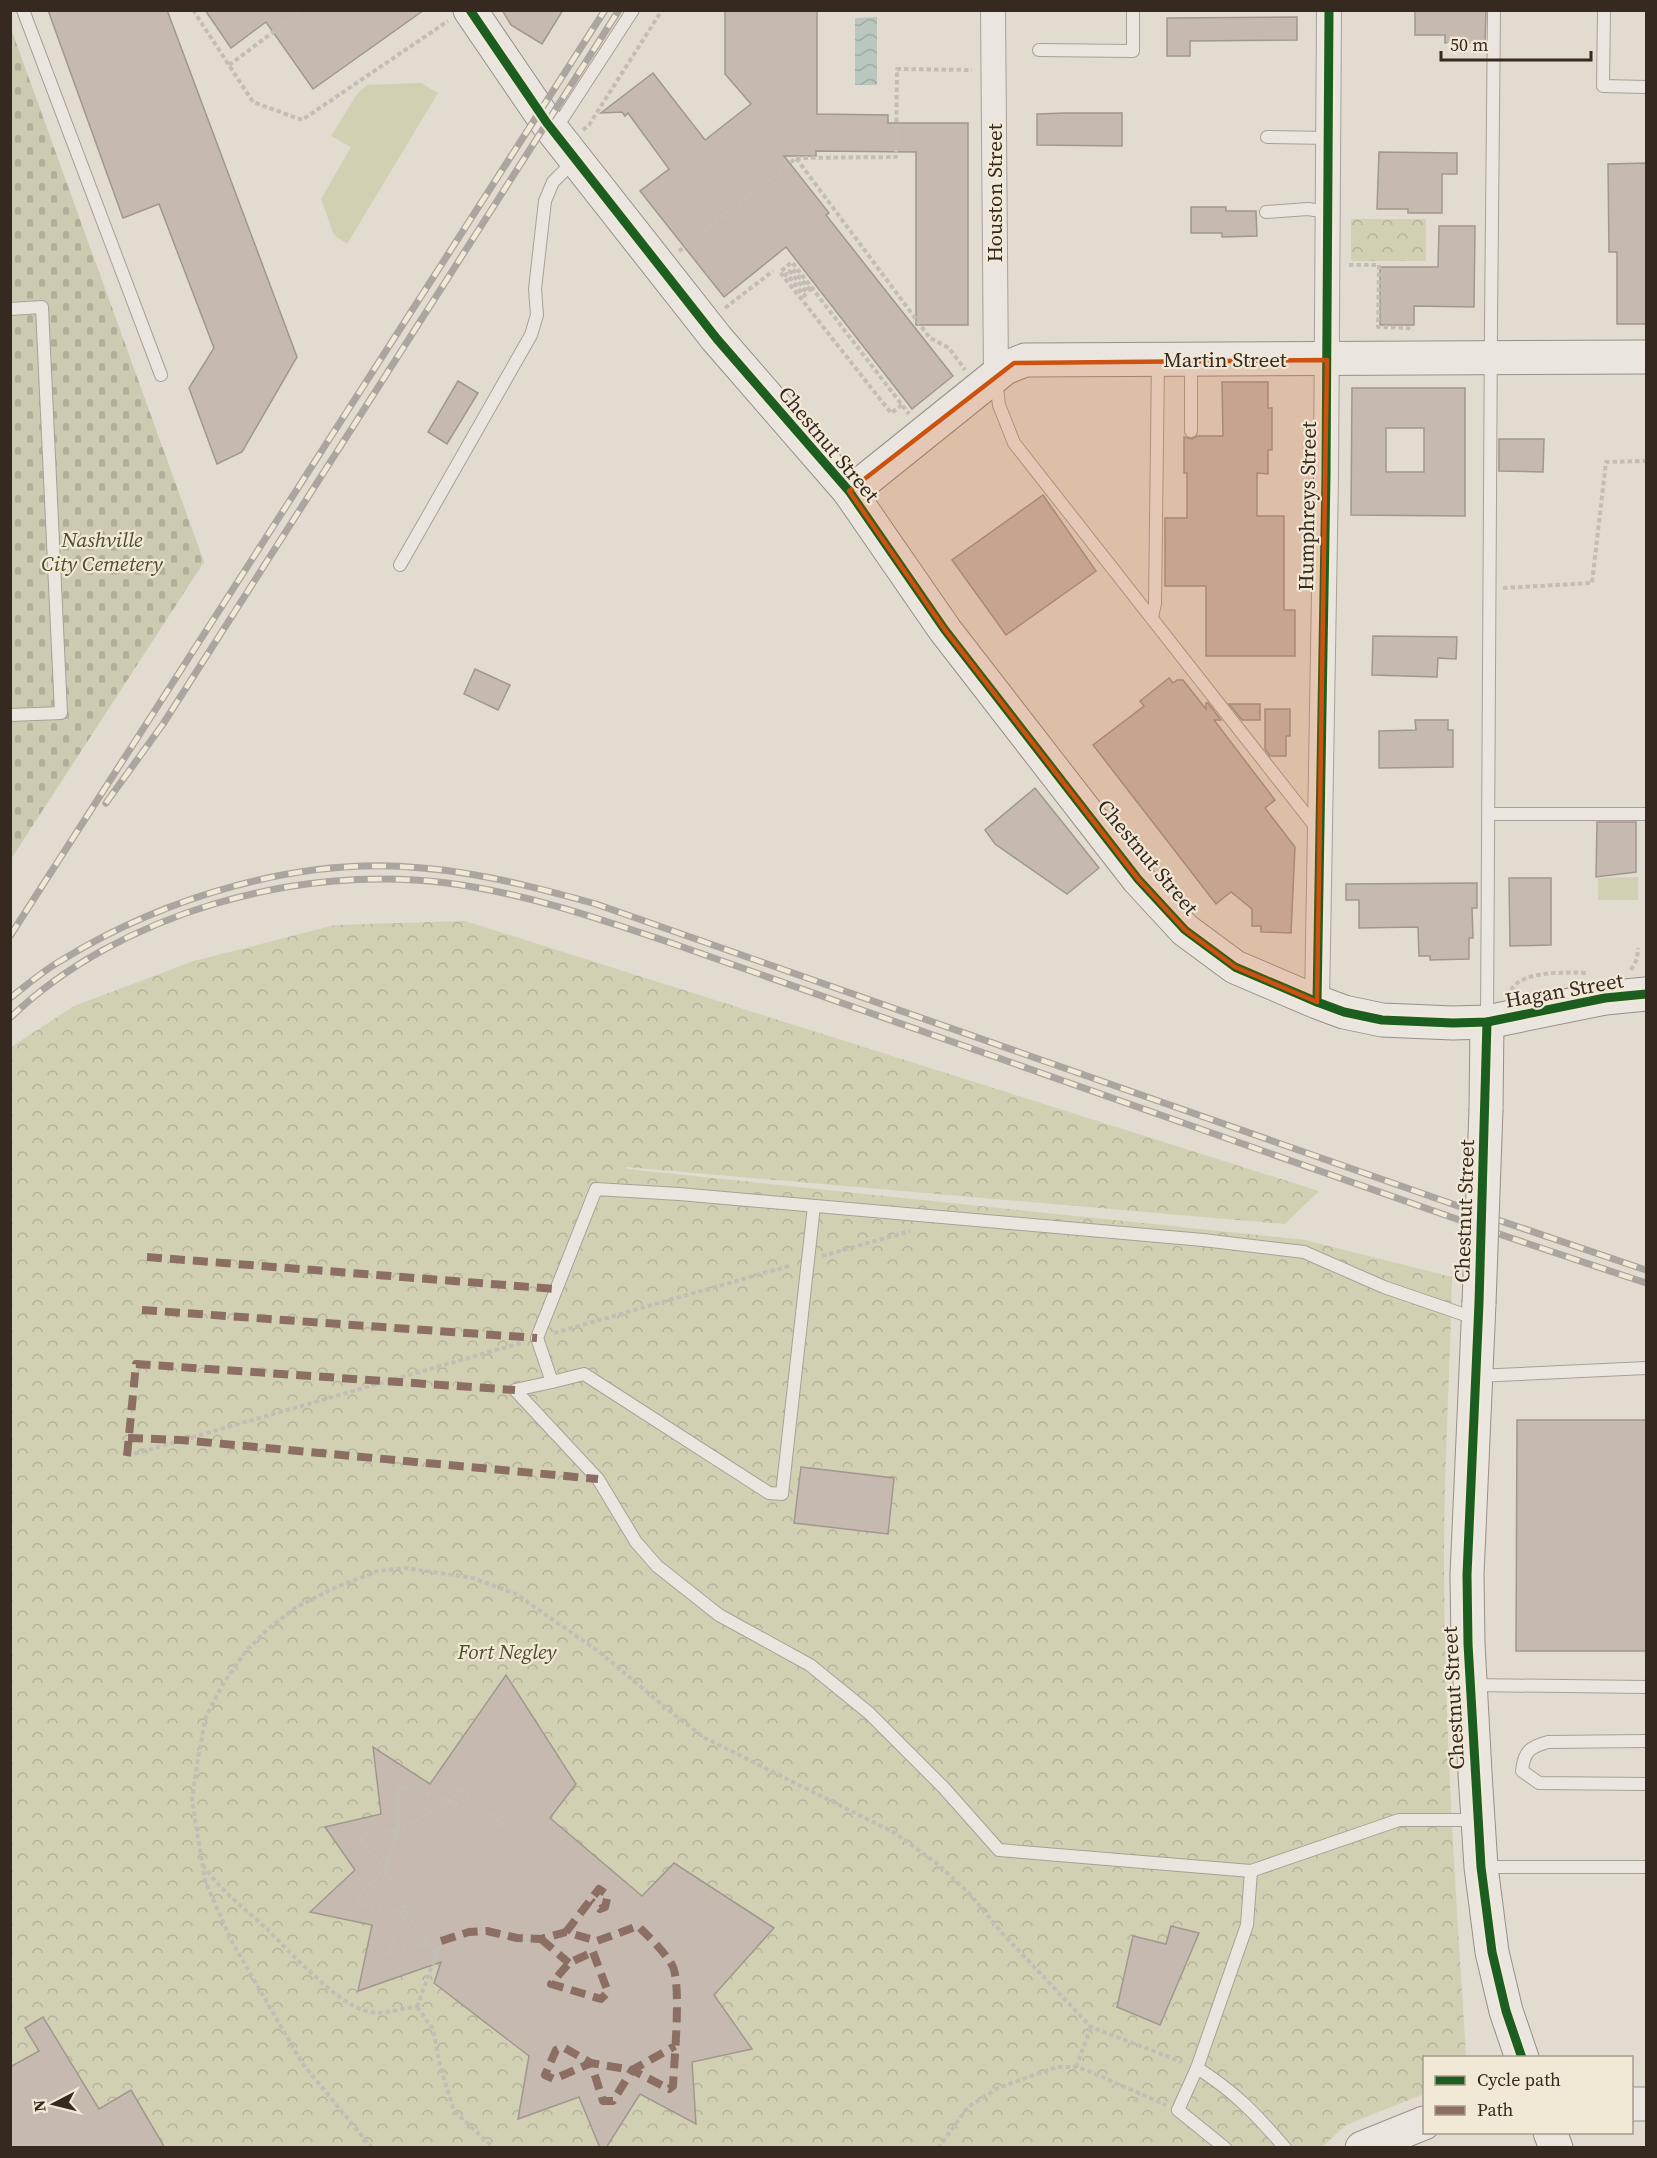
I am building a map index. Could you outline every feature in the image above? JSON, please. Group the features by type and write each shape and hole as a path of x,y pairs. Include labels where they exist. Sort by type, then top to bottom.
{"street":[{"name":"Houston Street","path":"982,374 993,10"},
{"name":"Humphreys Street","path":"1317,1002 1327,360 1329,10"},
{"name":"Chestnut Street","path":"459,16 570,141 717,339 849,491 945,630 1138,879 1185,930 1235,967 1344,1012 1382,1020 1453,1023 1487,1009 1486,1109 1467,1575 1470,1685 1481,1867 1492,1952 1506,2011 1521,2056"},
{"name":"Martin Street","path":"849,491 862,483 982,374 1025,360 1647,357"},
{"name":"Hagan Street","path":"1487,1009 1605,998 1638,983"},
{"path":"1362,2148 1423,2124"},
{"path":"1550,2134 1556,2148"}],"lane":[{"path":"23,10 161,375"},
{"path":"400,565 531,335 537,315 535,289 545,201 570,141 633,10"},
{"path":"1039,50 1133,51 1133,10"},
{"path":"1487,1009 1494,10"},
{"path":"1604,10 1603,87 1647,87"},
{"path":"1267,137 1328,138"},
{"path":"1266,212 1308,210 1328,212"},
{"path":"10,309 42,307 61,713 10,715"},
{"path":"1152,617 1155,604 1158,359"},
{"path":"1191,359 1191,431"},
{"path":"982,374 999,405 1014,443 1321,834"},
{"path":"1490,814 1647,814"},
{"path":"552,1382 537,1338 596,1189 1203,1240 1304,1252 1384,1287 1478,1311"},
{"path":"814,1206 782,1494 769,1493 584,1374 515,1390 597,1479 636,1542 657,1566 719,1615 810,1665 827,1678 869,1713 944,1788 999,1850 1251,1871 1399,1820 1478,1820"},
{"path":"1475,1376 1647,1368"},
{"path":"1470,1685 1647,1687"},
{"path":"1647,1741 1548,1742 1533,1746 1523,1757 1522,1771 1539,1783 1647,1784"},
{"path":"1481,1867 1647,1867"},
{"path":"1225,2148 1178,2110 1197,2068 1247,1925 1251,1871"},
{"path":"1197,2068 1242,2100 1285,2148"}],"path":[{"path":"193,10 253,102 302,120 459,16"},
{"path":"229,65 303,10"},
{"path":"570,141 589,124 662,10"},
{"path":"679,251 796,158 896,157 897,69 976,70"},
{"path":"796,158 930,338 949,348 982,374"},
{"path":"902,405 891,413 780,272 792,262 902,405 908,413"},
{"path":"1345,264 1379,265 1378,327 1407,328"},
{"path":"784,276 787,274 804,296 807,293 790,271 793,269 810,290 812,288"},
{"path":"724,309 773,271"},
{"path":"1490,589 1592,583 1606,462 1647,461"},
{"path":"1638,948 1638,983"},
{"path":"1487,1009 1518,981 1539,975 1567,972 1593,973"},
{"path":"372,2148 302,2063 232,1942 205,1881 192,1800 206,1717 223,1684 245,1652 269,1628 295,1608 334,1588 378,1571 405,1568 473,1578 516,1594 602,1654 705,1738 895,1833 936,1863 968,1892 1003,1934 1091,2027 1197,2068"},
{"path":"406,1913 360,1904 357,1897 385,1869 398,1830 398,1790 404,1787 450,1801 498,1828 502,1824 460,1787 450,1801 398,1830 364,1833 361,1840 385,1869 406,1913 436,1955"},
{"path":"201,1861 222,1887 343,1999 361,2010 376,2013 417,2007"},
{"path":"406,1913 388,1952 390,1954 427,1942"},
{"path":"417,2007 441,1941"},
{"path":"417,2007 433,2029 440,2066 454,2111 494,2148"},
{"path":"1076,2067 1091,2027"},
{"path":"938,2148 968,2107 998,2088 1057,2067 1076,2067 1178,2110"},
{"path":"1135,2102 1139,2093"}],"highlighted area":[{"path":"1327,360 1317,1002 1235,967 1185,930 1138,879 945,630 849,491 1014,363"}],"green space":[{"name":"Nashville City Cemetery","path":"10,26 204,562 11,859 10,859"},
{"path":"421,83 438,93 347,244 334,235 321,199 351,147 331,136 357,94 367,85"},
{"path":"1351,219 1426,219 1426,261 1351,261"},
{"path":"1638,877 1638,900 1598,900 1598,878"},
{"name":"Fort Negley","path":"465,921 1319,1191 1285,1224 626,1167 627,1169 1305,1240 1452,1277 1445,1492 1446,1687 1466,2056 1423,2056 1423,2094 1346,2125 1321,2148 11,2148 11,1047 74,1006 194,961 335,925"}],"water":[{"path":"877,17 877,85 855,85 855,18"}],"building":[{"path":"48,10 167,10 297,357 242,452 217,464 189,388 214,348 159,204 123,218"},
{"path":"205,10 424,10 313,89 266,22 231,48"},
{"path":"502,10 563,10 542,44 511,25"},
{"path":"725,10 817,10 817,114 888,115 888,123 968,123 968,325 916,325 916,152 816,151 816,156 784,156 829,213 826,215 953,376 912,409 786,247 724,297 640,191 669,169 628,113 625,116 622,112 601,113 653,73 705,140 751,104 725,74"},
{"path":"1415,10 1486,10 1485,43 1445,43 1445,35 1415,35"},
{"path":"1297,17 1297,40 1190,41 1190,56 1167,56 1167,18"},
{"path":"1122,113 1122,146 1037,145 1037,114"},
{"path":"1379,152 1457,153 1457,174 1442,174 1442,213 1408,213 1408,209 1377,209"},
{"path":"1647,163 1647,324 1617,324 1617,252 1609,252 1608,164"},
{"path":"1191,207 1226,207 1226,211 1256,211 1257,236 1222,237 1222,233 1191,233"},
{"path":"1439,226 1475,226 1474,307 1414,306 1414,325 1380,325 1380,267 1438,267"},
{"path":"458,381 478,393 447,444 428,432"},
{"path":"1222,382 1268,382 1268,408 1272,408 1272,450 1268,450 1268,474 1257,473 1257,516 1284,516 1284,610 1295,610 1295,656 1206,656 1206,586 1165,586 1165,518 1187,518 1184,437 1192,439 1197,436 1223,436"},
{"path":"1352,388 1465,388 1465,516 1351,515","holes":["1386,428 1424,428 1424,472 1386,472"]},
{"path":"1499,439 1544,439 1543,472 1499,471"},
{"path":"1043,495 1096,571 1006,635 952,560"},
{"path":"1373,636 1457,637 1456,659 1438,658 1437,677 1372,675"},
{"path":"475,669 510,685 498,710 464,694"},
{"path":"1169,678 1173,683 1183,680 1206,709 1206,703 1208,703 1221,720 1214,720 1275,800 1265,808 1295,847 1291,933 1261,932 1261,926 1252,926 1252,909 1231,892 1216,904 1093,745 1144,706 1140,701"},
{"path":"1229,704 1260,704 1260,720 1242,720"},
{"path":"1265,709 1290,709 1290,736 1286,736 1286,756 1270,756 1265,749"},
{"path":"1415,720 1448,720 1448,730 1453,730 1453,767 1379,768 1379,731 1416,730"},
{"path":"1035,788 1099,868 1067,894 995,844 985,830"},
{"path":"1597,822 1636,822 1636,872 1596,877"},
{"path":"1509,878 1551,878 1551,945 1510,946"},
{"path":"1477,883 1477,908 1472,908 1473,938 1469,938 1469,959 1430,960 1430,956 1419,956 1418,927 1359,928 1359,900 1346,900 1346,884"},
{"path":"1517,1420 1647,1420 1647,1651 1516,1651"},
{"path":"801,1467 894,1478 888,1534 794,1523"},
{"name":"Fort Negley","path":"506,1675 576,1784 550,1818 642,1896 674,1863 774,1928 714,1995 752,2049 692,2062 696,2124 640,2094 606,2148 600,2148 579,2097 518,2119 529,2056 434,1983 441,1962 358,1991 372,1925 310,1912 355,1870 325,1827 381,1814 373,1747 430,1784"},
{"path":"1171,1926 1199,1933 1160,2025 1117,2007 1133,1936 1166,1944"},
{"path":"43,2017 99,2109 131,2090 165,2148 10,2148 10,2067 39,2051 25,2028"}],"railway":[{"path":"10,936 605,10"},
{"path":"106,803 163,724 619,10"},
{"path":"10,998 55,964 102,937 189,900 235,886 282,875 329,868 376,866 466,873 596,904 1646,1270"},
{"path":"10,1018 54,981 103,950 157,924 214,904 272,890 332,881 390,879 476,887 534,900 618,925 1505,1236 1646,1283"}],"marked path":[{"path":"147,1257 556,1289"},
{"path":"142,1310 537,1338"},
{"path":"127,1456 136,1364 515,1390"},
{"path":"128,1438 181,1440 598,1479"},
{"path":"566,1932 599,1889 608,1895 605,1907 600,1909 591,1901"},
{"path":"441,1941 469,1932 487,1931 517,1938 541,1939 566,1932 597,1941 638,1926 665,1954 675,1974 677,2004 676,2042 673,2086 669,2089 632,2070 613,2101 603,2101 591,2063 554,2079 545,2075 556,2050 563,2047 591,2063 632,2070 675,2046"},
{"path":"541,1939 569,1963"},
{"path":"593,1952 608,1992 601,1999 551,1984 569,1963 593,1952"}],"cycle path":[{"path":"470,10 547,123 717,339 849,491 945,630 1138,879 1185,930 1235,967 1344,1012 1382,1020 1487,1022 1605,998 1646,994"},
{"path":"1317,1002 1326,475 1329,10"},
{"path":"1487,1022 1479,1303 1467,1575 1468,1644 1481,1867 1492,1952 1506,2011 1521,2056"}]}
